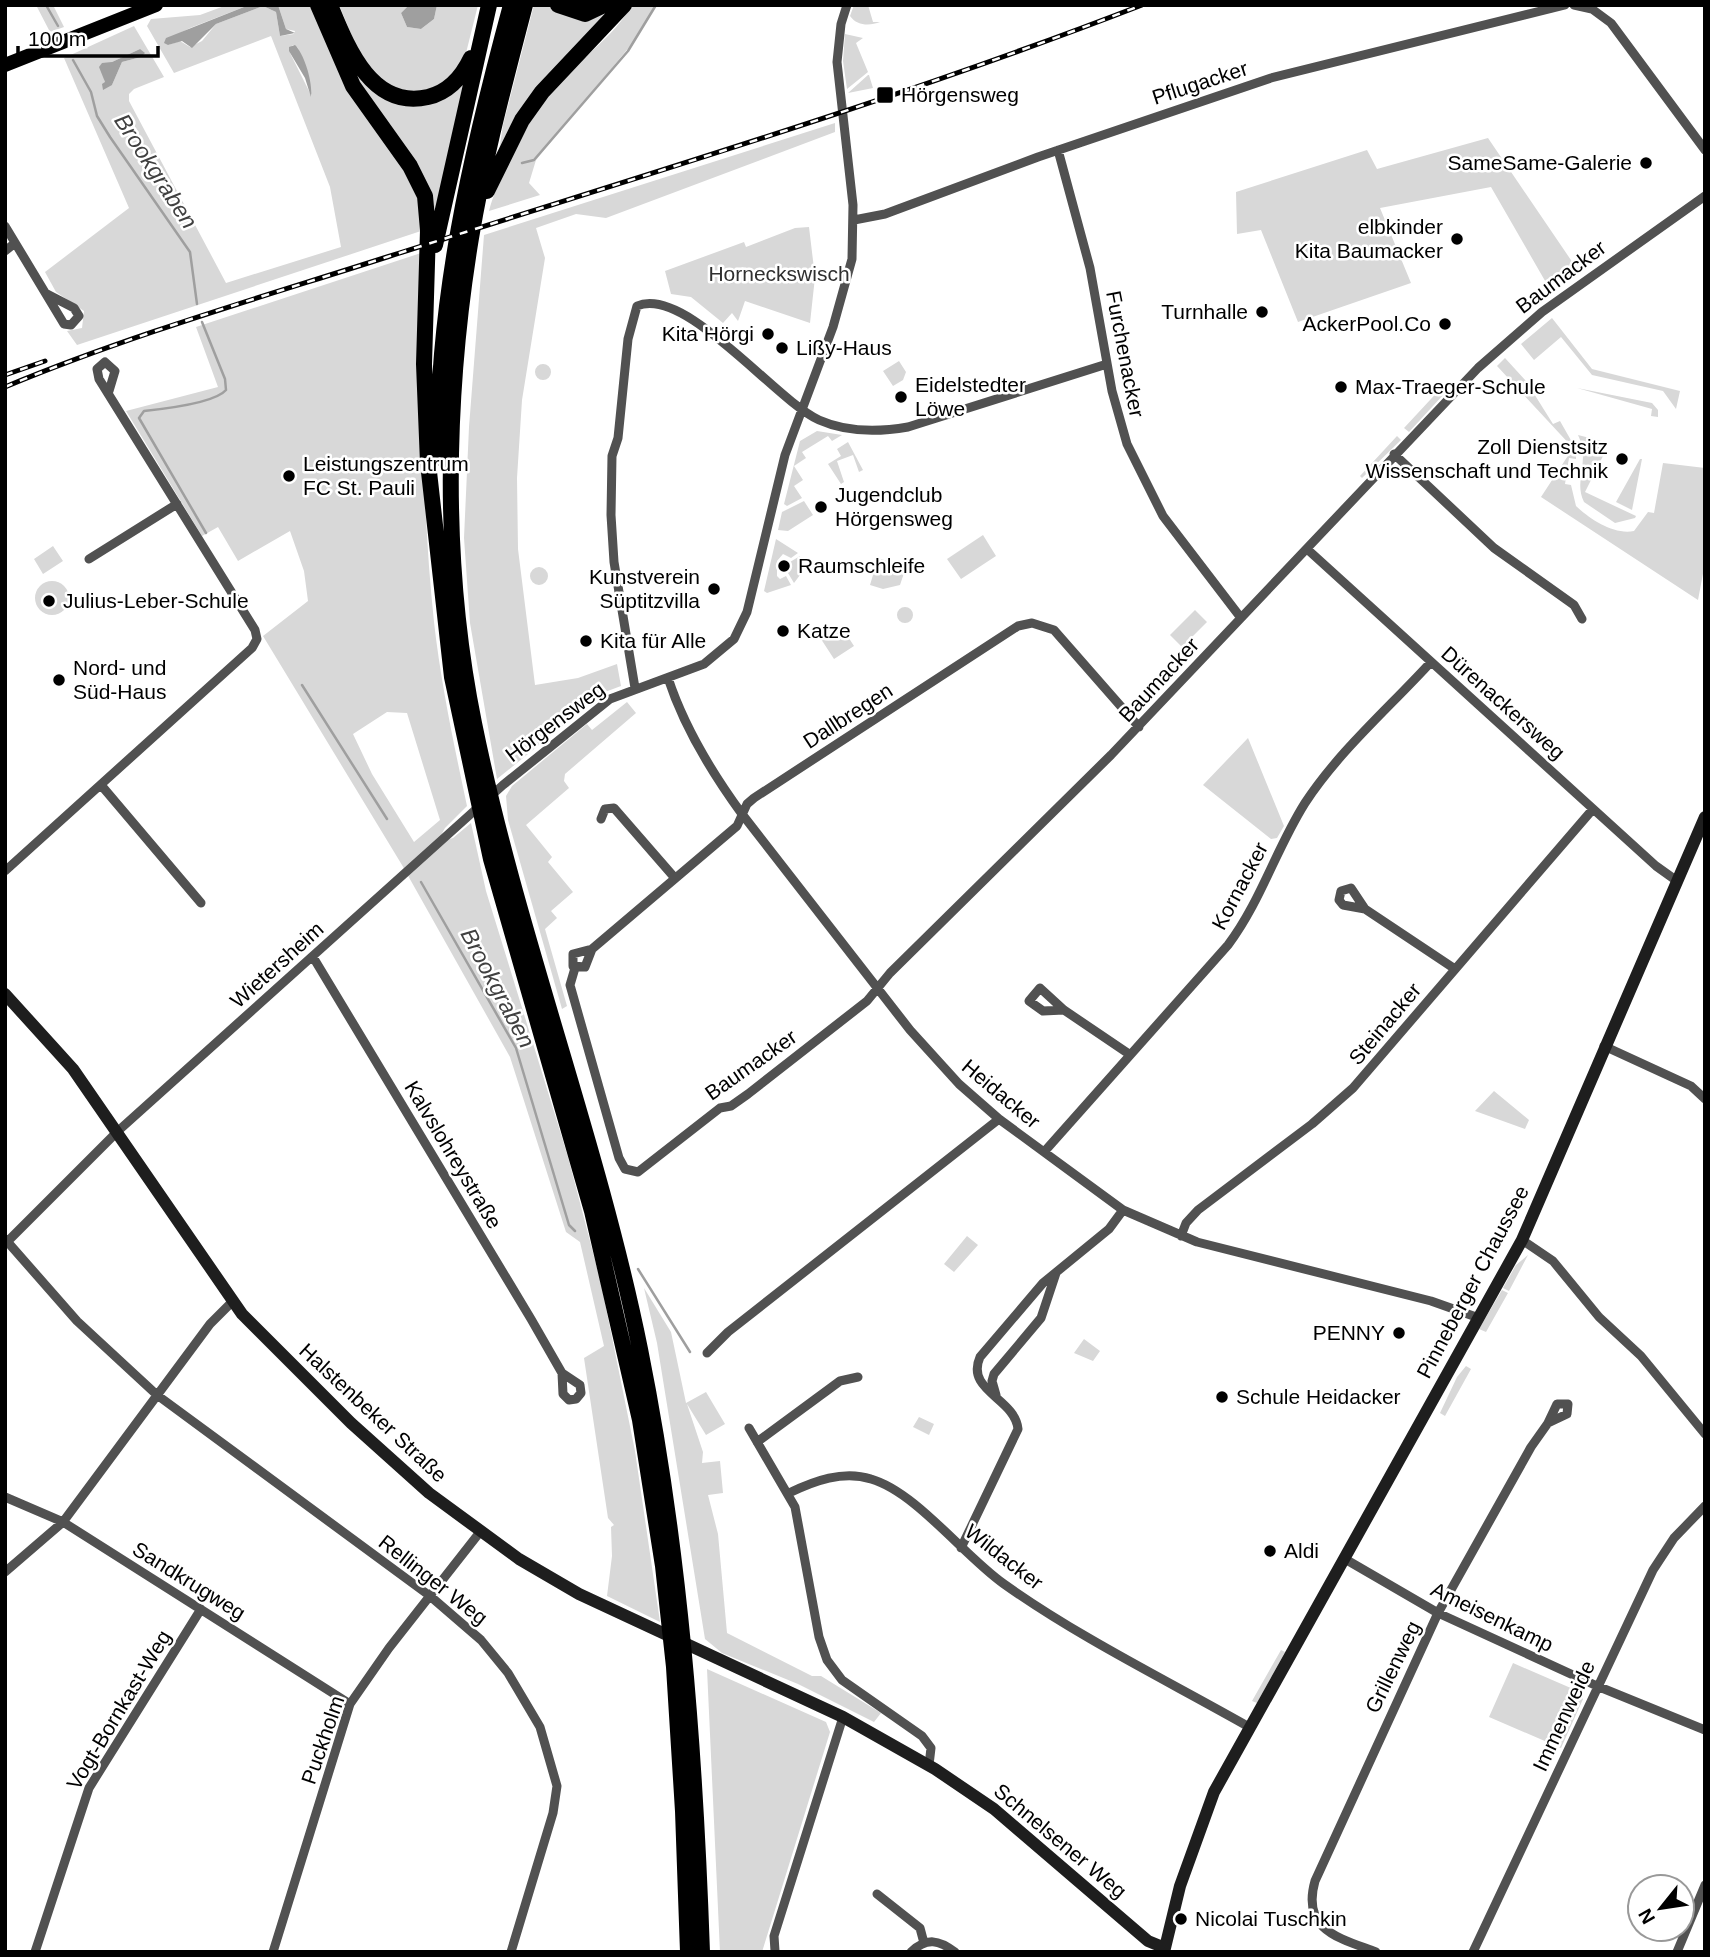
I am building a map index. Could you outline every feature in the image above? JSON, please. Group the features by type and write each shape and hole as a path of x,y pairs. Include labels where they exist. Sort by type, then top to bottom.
{"highway":[{"path":"318,5 353,86 418,180 433,228"},
{"path":"330,5 350,50 366,75 390,94 413,99 434,96 453,85 467,65 483,30"},
{"path":"489,5 433,228 425,316 428,463 440,551 452,677 475,793 500,894 592,1211 624,1342 651,1483 675,1679 688,1952"},
{"path":"440,551 438,443 442,367 485,101 511,5"},
{"path":"468,218 526,5"},
{"path":"558,5 586,13 604,5"},
{"path":"468,218 522,120 542,92 624,5"},
{"path":"464,238 452,433 454,552 467,677 505,857 606,1207 653,1418 676,1567 688,1668 698,1810 702,1952"}],"main road":[{"path":"5,65 156,5"}],"street":[{"name":"Hörgensweg","path":"458,824 603,705 635,688 668,678 713,658 741,628 751,598 771,506 801,407 833,328 847,282 854,246 854,220 837,62 839,32 847,5"},
{"name":"Pflugacker","path":"854,220 892,211 1058,150 1282,75 1565,5"},
{"path":"1574,5 1592,9 1611,23 1705,150"},
{"name":"Furchenacker","path":"1058,150 1095,293 1121,426 1141,477 1174,532 1241,618"},
{"name":"Baumacker","path":"575,968 570,985 575,1007 619,1158 629,1171 643,1169 720,1108 732,1106 748,1094 867,1001 1139,727 1478,368 1532,320 1705,196"},
{"path":"5,226 47,294"},
{"path":"5,251 15,243"},
{"path":"635,688 614,562 611,515 612,456 618,439 622,378 634,310 643,304 684,313 816,418 847,428 892,430 922,423 1107,364"},
{"path":"5,871 252,648 257,639 255,631 109,391"},
{"path":"1394,454 1494,548 1574,605 1582,619"},
{"path":"89,559 177,504"},
{"name":"Dürenackersweg","path":"1307,549 1656,866 1677,880"},
{"name":"Dallbregen","path":"592,949 586,966 575,968 571,961 573,954 592,949 737,825 754,798 1018,626 1039,624 1060,636 1139,727"},
{"name":"Kornacker","path":"1044,1152 1240,929 1292,826 1324,777 1431,662"},
{"name":"Heidacker","path":"668,678 694,737 723,789 877,989 933,1057 999,1119 1123,1210 1181,1236 1431,1301 1479,1318"},
{"path":"101,785 201,903"},
{"path":"601,819 604,809 614,808 674,877"},
{"name":"Steinacker","path":"1181,1236 1186,1223 1198,1210 1312,1124 1353,1088 1593,809"},
{"name":"Pinneberger Chaussee","path":"1165,1948 1200,1825 1249,1727 1522,1240 1705,817"},
{"name":"Wietersheim","path":"6,1242 118,1131 458,824"},
{"path":"1365,909 1455,969"},
{"name":"Kalvslohreystraße","path":"313,957 562,1373"},
{"name":"Halstenbeker Straße","path":"5,994 63,1057 118,1131 233,1301 360,1432 429,1493 538,1571 637,1624 841,1716"},
{"path":"1064,1010 1129,1054"},
{"path":"1604,1046 1691,1086 1705,1099"},
{"path":"707,1353 728,1332 999,1119"},
{"path":"961,1548 1017,1434 1014,1413 978,1378 976,1369 980,1357 1043,1283 1109,1230 1123,1210"},
{"path":"1522,1240 1553,1261 1599,1317 1641,1356 1705,1434"},
{"name":"Rellinger Weg","path":"6,1242 77,1321 157,1395 430,1596 458,1618 500,1662 540,1727 555,1770 557,1786 553,1813 511,1952"},
{"path":"997,1397 993,1377 1041,1318 1056,1273"},
{"path":"5,1572 63,1522 210,1324 233,1301"},
{"path":"757,1442 840,1381 858,1377"},
{"name":"Grillenweg","path":"1376,1952 1332,1935 1313,1912 1315,1881 1438,1613 1515,1474 1548,1423"},
{"path":"749,1428 795,1507 819,1637 827,1660 842,1680 922,1735 931,1748 929,1765"},
{"name":"Wildacker","path":"789,1493 806,1485 846,1475 873,1479 898,1492 961,1548 1020,1595 1249,1727"},
{"name":"Sandkrugweg","path":"5,1497 63,1522 350,1704"},
{"name":"Immenweide","path":"1473,1952 1653,1570 1674,1538 1705,1506"},
{"name":"Puckholm","path":"274,1952 350,1704 480,1532"},
{"name":"Ameisenkamp","path":"1345,1559 1438,1613 1597,1686 1705,1730"},
{"name":"Vogt-Bornkast-Weg","path":"35,1952 90,1785 201,1609"},
{"path":"775,1951 774,1936 841,1716"},
{"name":"Schnelsener Weg","path":"841,1716 929,1765 994,1809 1148,1941 1165,1948"},
{"path":"1677,1952 1705,1885"},
{"path":"877,1894 920,1928 924,1942"},
{"path":"911,1952 924,1942 939,1942 955,1952"}],"green space":[{"path":"36,5 53,5 64,27 50,32"},
{"path":"227,5 249,5 190,28 176,35 168,45 180,41 190,47 202,41 216,24 263,6 276,12 280,36 294,34 295,31 286,29 278,5 313,5 419,195 424,230 77,345 67,331 82,328 84,311 56,292 45,272 129,208 64,58 134,26 164,77 134,89 129,94 129,101 226,283 341,247 330,187 271,36 174,73 147,26 151,19 200,15","holes":["293,45 298,48 312,97 291,55 289,49","140,49 141,57 122,62 112,85 105,82 103,75 112,62"]},
{"path":"339,5 409,5 401,13 407,27 421,29 434,19 437,5 478,5 465,57 453,77 422,94 386,86 360,55"},
{"path":"534,5 610,8 618,5 499,151 503,125"},
{"path":"632,5 655,5 635,40 536,160 529,183 540,195 489,211 515,145 534,111 553,86 606,38"},
{"path":"854,5 868,5 873,22 880,22 868,24 856,22 850,16"},
{"path":"845,34 863,38 856,43 868,72 847,89 843,61"},
{"path":"339,42 385,98 464,82 434,216 363,95"},
{"path":"868,75 873,88 848,93"},
{"path":"835,123 835,132 606,218 576,214 536,228 545,258 522,400 517,478 518,549 535,685 578,678 617,664 621,686 605,692 497,779 470,623 464,538 469,427 484,235"},
{"path":"1488,138 1575,266 1548,286 1491,187 1380,208 1411,283 1298,322 1261,230 1237,234 1236,192 1367,150 1377,169"},
{"name":"Horneckswisch","path":"809,227 815,277 810,323 745,301 738,321 732,313 723,323 691,297 671,294 665,271 744,242 746,247 795,228"},
{"path":"421,253 423,438 430,576 440,668 467,806 445,828 440,837 443,841 453,838 471,823 486,891 568,1157 601,1283 635,1451 660,1622 607,1596 612,1556 611,1527 614,1525 608,1518 584,1358 604,1346 580,1242 566,1232 510,1057 402,865 263,636 308,601 304,571 290,531 238,561 218,527 202,536 126,411 218,387 196,327","holes":["387,712 407,713 440,820 414,842 372,774 353,734"]},
{"path":"1552,318 1592,369 1680,391 1676,409 1663,391 1592,375 1561,337 1534,360 1521,344"},
{"path":"1505,358 1526,381 1553,424 1560,421 1576,449 1576,459 1569,458 1565,484 1571,485 1576,506 1603,525 1619,531 1634,531 1648,512 1654,513 1663,463 1705,468 1705,563 1698,600 1541,497 1573,448 1497,366"},
{"path":"899,361 906,372 903,380 893,386 883,371"},
{"path":"543,364 549,366 549,378 543,380 537,378 535,372 537,366"},
{"path":"1443,386 1444,394 1409,432 1404,428"},
{"path":"1577,388 1652,403 1658,410 1658,417 1651,416 1652,409"},
{"path":"817,431 842,435 832,441 828,436 802,452 806,458 794,466 803,480 794,486 802,498 787,506 784,504 800,441"},
{"path":"1578,435 1602,441 1606,450 1585,492 1636,516 1635,518 1615,523 1584,502 1580,486 1583,454"},
{"path":"1397,436 1401,440 1362,478 1360,476"},
{"path":"848,442 863,470 859,472 853,455 837,461 844,482 841,484 828,464 841,456 837,449"},
{"path":"1642,459 1632,510 1616,502"},
{"path":"804,501 813,515 788,531 778,530 782,512"},
{"path":"983,535 996,556 961,579 947,559"},
{"path":"776,539 798,553 791,558 783,554 777,561 777,576 780,579 786,576 791,585 767,593 764,591"},
{"path":"53,546 63,561 43,574 34,559"},
{"path":"800,556 803,571 794,583 788,573 790,562"},
{"path":"878,558 906,567 900,585 883,589 870,585"},
{"path":"539,567 545,570 548,576 545,582 539,585 533,582 530,576 533,570"},
{"path":"52,581 64,586 69,598 64,610 52,615 40,610 35,598 40,586"},
{"path":"905,607 913,615 905,623 897,615"},
{"path":"1195,610 1207,622 1182,647 1170,635"},
{"path":"841,626 854,646 834,659 821,639"},
{"path":"627,702 636,713 565,774 564,781 569,788 526,825 552,857 548,862 573,892 551,911 557,918 545,929 567,1006 562,1009 508,820 506,796 512,786 587,724 592,730"},
{"path":"1248,738 1284,826 1277,838 1271,839 1203,785"},
{"path":"1494,1091 1529,1120 1525,1129 1475,1111"},
{"path":"967,1236 978,1245 954,1272 944,1264"},
{"path":"1528,1255 1509,1291 1503,1288 1516,1265"},
{"path":"644,1288 671,1332 686,1403 706,1392 725,1424 706,1435 687,1404 703,1452 702,1463 720,1461 723,1493 708,1495 718,1534 727,1633 812,1676 821,1676 881,1713 874,1722 798,1684 722,1653 705,1639 657,1343"},
{"path":"1502,1290 1508,1293 1486,1332 1479,1329"},
{"path":"1084,1339 1100,1351 1093,1361 1074,1353"},
{"path":"1466,1366 1471,1369 1445,1416 1440,1413 1457,1377"},
{"path":"919,1417 934,1424 929,1435 913,1427"},
{"path":"1281,1650 1285,1652 1257,1703 1252,1701"},
{"path":"1513,1663 1580,1692 1583,1699 1561,1748 1489,1717"},
{"path":"707,1669 826,1722 830,1732 762,1952 720,1952"}],"shaded area":[{"path":"249,5 278,5 286,29 295,33 280,36 276,12 263,6 216,24 192,48 182,41 168,45 164,43 166,38"},
{"path":"409,5 437,5 434,19 421,29 407,27 401,13"},
{"path":"295,45 308,70 311,97 305,78 289,51 289,47"},
{"path":"140,49 145,53 141,57 122,62 112,85 103,90 102,84 105,82 99,67 102,63 112,62"}],"waterway":[{"name":"Brookgraben","path":"46,5 58,26"},
{"path":"522,163 534,160 628,51 656,5"},
{"name":"Brookgraben","path":"73,60 91,92 97,116 190,252 197,304"},
{"name":"Brookgraben","path":"202,322 225,379 226,390 200,402 144,411 139,418 206,533"},
{"name":"Brookgraben","path":"302,685 387,819"},
{"name":"Brookgraben","path":"421,882 516,1048 569,1225 575,1231"},
{"name":"Brookgraben","path":"638,1269 690,1352"}],"railway":[{"path":"5,387 195,318 861,106 1142,5"},
{"path":"5,375 45,361"}],"place":[{"name":"Hörgensweg","path":"885,95"},
{"name":"SameSame-Galerie","path":"1646,163"},
{"name":"elbkinder Kita Baumacker","path":"1457,239"},
{"name":"Turnhalle","path":"1262,312"},
{"name":"AckerPool.Co","path":"1445,324"},
{"name":"Kita Hörgi","path":"768,334"},
{"name":"Lißy-Haus","path":"782,348"},
{"name":"Max-Traeger-Schule","path":"1341,387"},
{"name":"Eidelstedter Löwe","path":"901,397"},
{"name":"Zoll Dienstsitz Wissenschaft und Technik","path":"1622,459"},
{"name":"Leistungszentrum FC St. Pauli","path":"289,476"},
{"name":"Jugendclub Hörgensweg","path":"821,507"},
{"name":"Raumschleife","path":"784,566"},
{"name":"Kunstverein Süptitzvilla","path":"714,589"},
{"name":"Julius-Leber-Schule","path":"49,601"},
{"name":"Katze","path":"783,631"},
{"name":"Kita für Alle","path":"586,641"},
{"name":"Nord- und Süd-Haus","path":"59,680"},
{"name":"PENNY","path":"1399,1333"},
{"name":"Schule Heidacker","path":"1222,1397"},
{"name":"Aldi","path":"1270,1551"},
{"name":"Nicolai Tuschkin","path":"1181,1919"}]}
